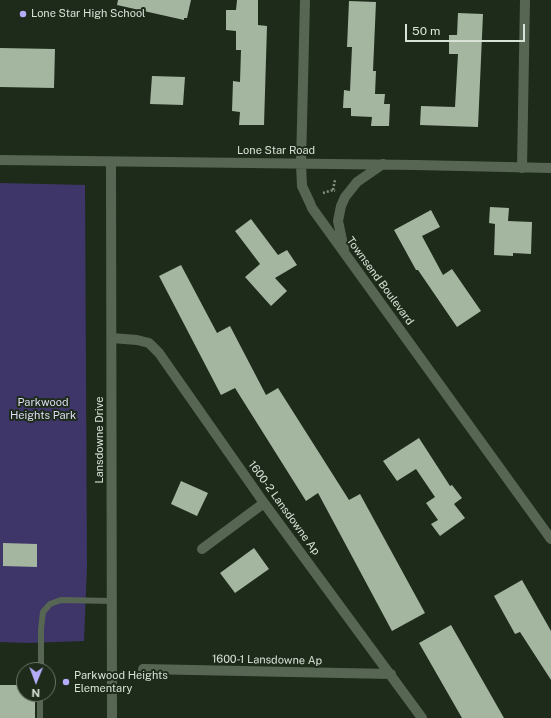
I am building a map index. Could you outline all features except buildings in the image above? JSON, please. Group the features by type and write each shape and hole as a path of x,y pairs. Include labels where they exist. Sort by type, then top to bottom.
{"street":[{"name":"Townsend Boulevard","path":"305,0 301,164 302,186 312,208 551,540"},
{"path":"522,168 525,0"},
{"name":"Lone Star Road","path":"0,160 383,164 551,168"},
{"name":"Lansdowne Drive","path":"111,162 112,718"},
{"path":"344,253 338,222 341,206 345,197 358,182 383,164"},
{"name":"1600-2 Lansdowne Ap","path":"112,338 137,340 149,343 159,353 264,503 422,718"},
{"path":"202,549 264,503"},
{"name":"1600-1 Lansdowne Ap","path":"144,669 391,674"}],"lane":[{"path":"40,662 43,612 50,604 61,600 112,601"},
{"path":"40,702 40,718"}],"path":[{"path":"333,190 335,180"},
{"path":"324,193 333,190 339,193"}],"green space":[{"name":"Parkwood Heights Park","path":"0,183 85,185 87,566 84,641 28,643 0,642"}],"place":[{"name":"Lone Star High School","path":"23,14"},
{"name":"Parkwood Heights Elementary","path":"66,682"}]}
